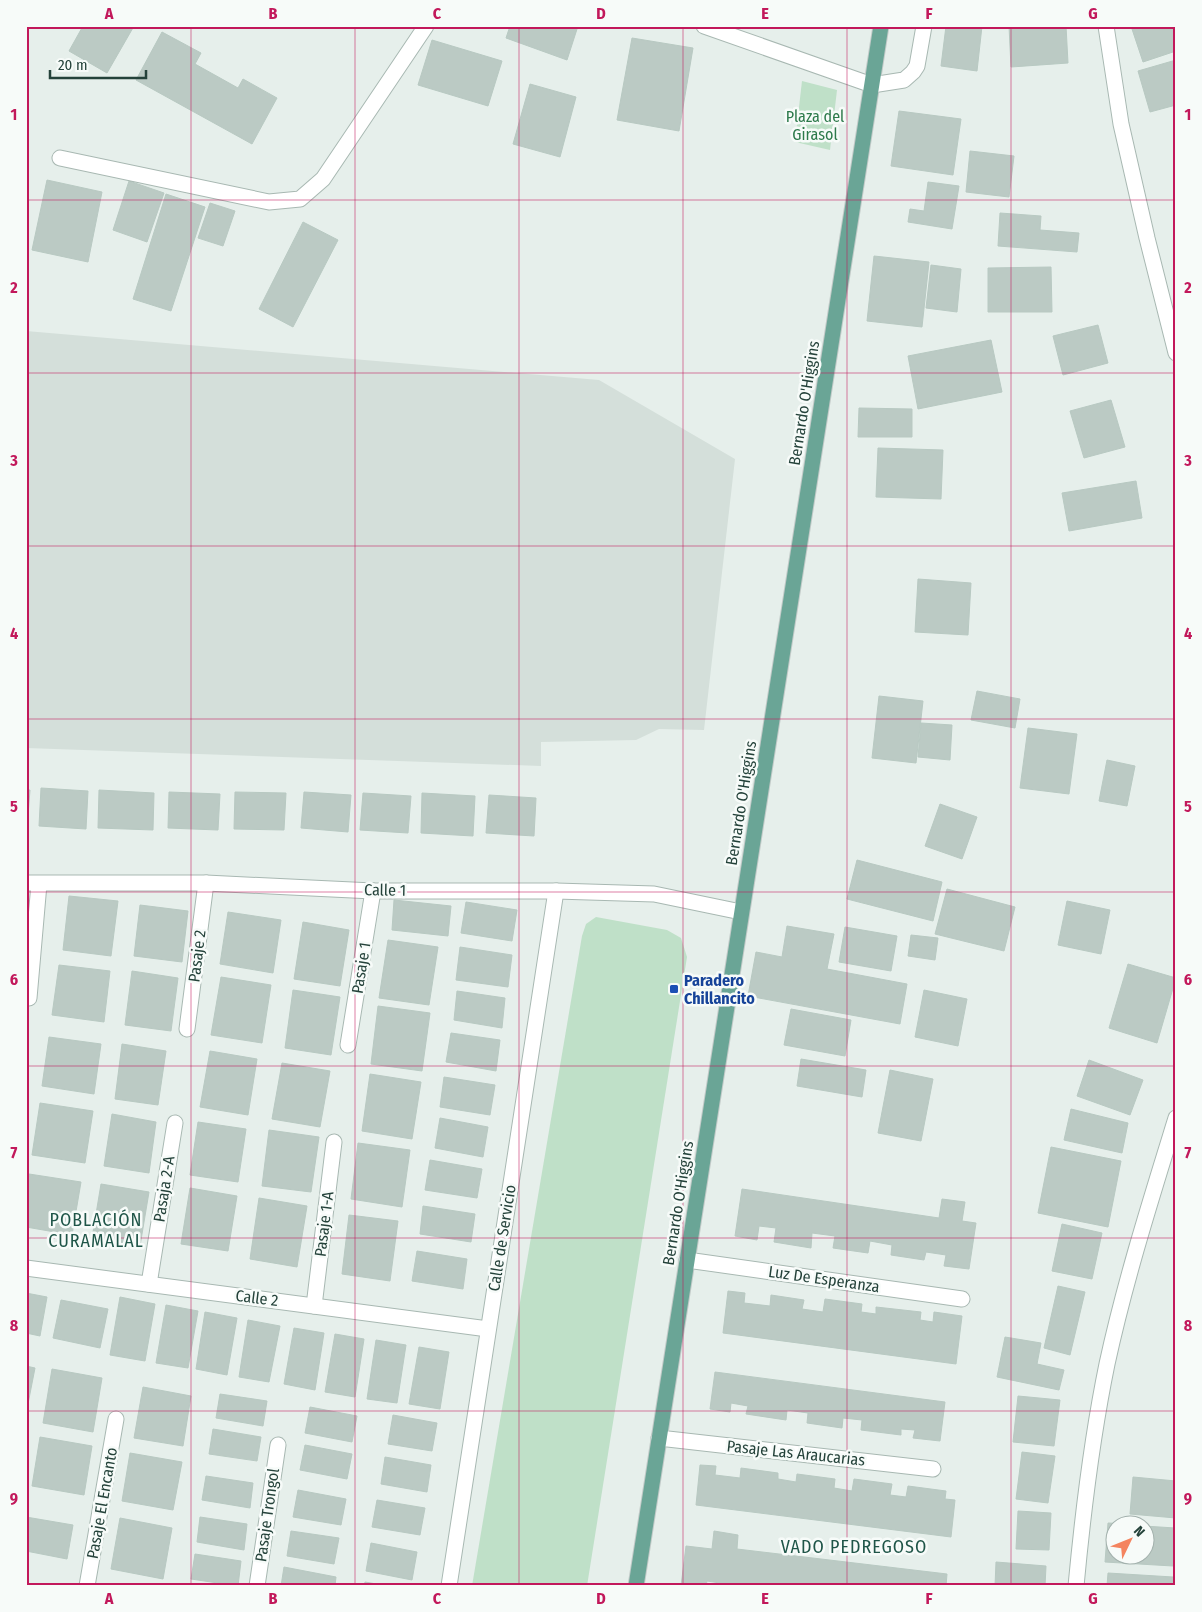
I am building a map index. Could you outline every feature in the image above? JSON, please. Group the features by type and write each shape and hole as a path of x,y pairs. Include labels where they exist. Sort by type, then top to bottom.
{"main road":[{"name":"Bernardo O'Higgins","path":"636,1586 881,26"}],"street":[{"path":"60,158 269,202 300,199 323,179 426,26"},
{"path":"704,26 872,85 904,80 913,72 917,66 924,26"},
{"path":"1106,26 1121,124 1176,353"},
{"path":"29,998 32,883"},
{"name":"Calle 1","path":"32,883 206,883 373,891 556,891 654,894 741,912"},
{"name":"Pasaje 2","path":"187,1029 206,883"},
{"name":"Pasaje 1","path":"348,1045 373,891"},
{"name":"Calle de Servicio","path":"449,1586 556,891"},
{"path":"1076,1586 1088,1478 1107,1364 1123,1299 1176,1118"},
{"name":"Pasaja 2-A","path":"149,1284 174,1123"},
{"name":"Pasaje 1-A","path":"314,1306 334,1142"},
{"name":"Luz De Esperanza","path":"687,1260 962,1299"},
{"name":"Calle 2","path":"26,1268 488,1329"},
{"name":"Pasaje El Encanto","path":"87,1586 116,1419"},
{"name":"Pasaje Las Araucarias","path":"659,1438 934,1469"},
{"name":"Pasaje Trongol","path":"257,1586 278,1445"}],"shaded area":[{"path":"26,331 599,380 735,459 704,730 659,729 636,740 541,742 541,766 26,748"}],"green space":[{"name":"Plaza del Girasol","path":"802,81 837,90 830,150 795,142"},
{"path":"596,917 667,930 681,938 687,957 587,1586 472,1586 582,936 586,924"}],"building":[{"path":"83,26 134,26 107,73 69,51"},
{"path":"510,26 578,26 567,60 506,38"},
{"path":"946,26 982,26 977,71 941,66"},
{"path":"1009,26 1066,26 1068,63 1011,67"},
{"path":"1131,26 1176,26 1176,51 1143,62"},
{"path":"162,32 201,53 195,64 238,88 243,79 277,98 252,144 136,80"},
{"path":"632,38 693,48 679,131 617,120"},
{"path":"432,40 502,61 488,106 418,85"},
{"path":"1176,60 1176,105 1150,112 1138,71"},
{"path":"530,84 576,97 560,157 513,144"},
{"path":"899,111 961,119 953,175 891,166"},
{"path":"970,151 1014,156 1009,197 966,192"},
{"path":"47,180 102,192 88,262 32,250"},
{"path":"129,181 164,193 147,242 113,230"},
{"path":"928,182 959,186 952,229 908,222 910,209 924,211"},
{"path":"166,194 205,207 171,311 133,299"},
{"path":"210,203 235,211 223,246 198,238"},
{"path":"1000,213 1041,216 1040,230 1079,233 1077,252 998,246"},
{"path":"303,222 338,240 293,327 259,309"},
{"path":"874,256 929,262 922,327 867,321"},
{"path":"931,265 961,269 957,312 926,308"},
{"path":"1051,267 1052,312 988,312 988,268"},
{"path":"1098,325 1108,363 1063,375 1053,336"},
{"path":"991,340 1002,392 918,409 908,356"},
{"path":"1111,400 1125,447 1084,458 1070,411"},
{"path":"859,408 912,409 912,437 858,437"},
{"path":"878,448 943,450 941,499 876,497"},
{"path":"1136,481 1142,518 1069,531 1062,493"},
{"path":"918,579 971,583 968,635 915,632"},
{"path":"977,691 1020,699 1015,728 971,720"},
{"path":"879,696 923,701 916,763 872,758"},
{"path":"921,723 952,725 950,760 918,757"},
{"path":"1028,728 1077,734 1069,794 1020,788"},
{"path":"1107,760 1135,766 1127,806 1099,801"},
{"path":"41,788 88,791 86,829 39,826"},
{"path":"26,790 30,790 27,828 26,828"},
{"path":"99,790 154,793 153,830 98,828"},
{"path":"169,792 220,794 218,830 168,828"},
{"path":"235,792 286,793 284,830 234,829"},
{"path":"304,792 351,795 348,832 301,828"},
{"path":"363,793 411,796 408,833 360,830"},
{"path":"422,793 475,796 473,836 421,833"},
{"path":"489,795 536,798 534,836 486,833"},
{"path":"940,804 977,817 962,859 925,846"},
{"path":"857,860 942,882 933,921 847,899"},
{"path":"947,889 1015,907 1004,951 935,934"},
{"path":"69,896 118,901 111,956 63,950"},
{"path":"394,900 451,906 448,936 392,930"},
{"path":"1067,901 1110,910 1101,954 1058,945"},
{"path":"466,902 517,910 512,941 461,933"},
{"path":"140,905 188,911 182,962 134,956"},
{"path":"228,912 281,920 273,973 220,964"},
{"path":"303,922 349,930 340,986 294,979"},
{"path":"787,926 834,934 827,969 907,984 900,1024 748,996 756,952 782,957"},
{"path":"845,927 897,936 891,971 839,962"},
{"path":"911,935 938,938 935,960 908,956"},
{"path":"388,940 438,947 429,1005 379,998"},
{"path":"460,947 512,955 508,987 456,980"},
{"path":"1128,964 1176,978 1157,1043 1109,1028"},
{"path":"59,965 110,971 104,1022 52,1015"},
{"path":"132,971 178,978 171,1031 125,1025"},
{"path":"221,977 271,985 262,1043 211,1035"},
{"path":"293,990 340,997 331,1055 285,1048"},
{"path":"924,990 967,999 958,1046 915,1037"},
{"path":"457,991 505,998 502,1028 454,1020"},
{"path":"378,1006 430,1013 422,1071 371,1064"},
{"path":"791,1009 851,1020 845,1056 784,1045"},
{"path":"451,1033 500,1040 496,1071 446,1062"},
{"path":"49,1037 101,1044 94,1094 42,1086"},
{"path":"122,1044 166,1051 158,1105 115,1099"},
{"path":"210,1051 257,1059 248,1115 200,1107"},
{"path":"801,1059 866,1070 862,1097 797,1086"},
{"path":"1089,1060 1143,1080 1130,1115 1077,1096"},
{"path":"282,1063 330,1071 320,1127 272,1119"},
{"path":"890,1070 933,1079 921,1141 878,1133"},
{"path":"370,1074 421,1082 412,1139 362,1131"},
{"path":"444,1077 495,1085 490,1115 440,1107"},
{"path":"40,1103 93,1111 85,1163 32,1155"},
{"path":"1071,1109 1128,1123 1122,1153 1064,1140"},
{"path":"112,1114 156,1122 149,1173 104,1166"},
{"path":"440,1118 488,1127 483,1157 435,1148"},
{"path":"198,1122 246,1129 238,1182 190,1175"},
{"path":"269,1130 319,1137 311,1192 262,1186"},
{"path":"358,1143 410,1150 402,1207 351,1199"},
{"path":"1051,1147 1121,1161 1108,1227 1038,1213"},
{"path":"430,1160 482,1169 477,1198 425,1190"},
{"path":"29,1174 81,1182 72,1235 26,1227 26,1193"},
{"path":"101,1184 149,1192 140,1246 92,1238"},
{"path":"190,1188 237,1196 228,1251 181,1244"},
{"path":"742,1189 939,1218 942,1199 965,1202 962,1221 976,1223 969,1269 944,1266 946,1255 926,1252 924,1260 891,1255 892,1245 870,1241 868,1253 833,1248 835,1236 812,1233 811,1248 774,1242 776,1228 759,1226 757,1240 735,1236"},
{"path":"259,1198 307,1206 297,1267 250,1259"},
{"path":"423,1206 475,1214 471,1242 420,1234"},
{"path":"349,1215 398,1221 390,1281 342,1274"},
{"path":"1062,1224 1102,1233 1092,1279 1052,1271"},
{"path":"417,1251 467,1259 463,1289 412,1281"},
{"path":"1058,1286 1085,1292 1070,1355 1044,1348"},
{"path":"728,1291 745,1293 744,1303 770,1306 771,1295 804,1300 802,1309 823,1312 825,1299 862,1304 861,1312 876,1314 876,1307 921,1312 920,1320 933,1322 934,1312 962,1316 956,1364 723,1333"},
{"path":"26,1293 47,1297 40,1336 26,1333"},
{"path":"120,1297 155,1304 145,1361 110,1355"},
{"path":"61,1300 108,1309 100,1348 53,1338"},
{"path":"166,1305 198,1311 188,1368 156,1363"},
{"path":"205,1312 237,1318 227,1375 196,1369"},
{"path":"248,1320 280,1326 269,1382 239,1377"},
{"path":"294,1328 324,1333 315,1390 284,1384"},
{"path":"335,1334 364,1339 355,1397 325,1392"},
{"path":"1005,1337 1041,1343 1037,1364 1064,1370 1059,1390 997,1377"},
{"path":"376,1340 406,1345 397,1403 367,1399"},
{"path":"419,1347 449,1352 440,1409 409,1404"},
{"path":"26,1366 35,1368 26,1414"},
{"path":"52,1369 102,1378 93,1432 43,1423"},
{"path":"715,1372 945,1402 940,1441 913,1438 915,1430 901,1429 901,1435 861,1430 862,1420 843,1418 842,1428 807,1423 808,1413 787,1410 786,1420 746,1414 748,1406 731,1403 730,1412 710,1409"},
{"path":"143,1387 191,1396 183,1446 134,1438"},
{"path":"220,1394 267,1401 263,1426 216,1418"},
{"path":"1018,1396 1060,1400 1054,1446 1013,1442"},
{"path":"310,1407 357,1416 352,1442 305,1433"},
{"path":"393,1415 437,1423 432,1451 388,1444"},
{"path":"213,1429 261,1437 257,1461 209,1454"},
{"path":"40,1437 92,1446 84,1495 32,1486"},
{"path":"305,1445 352,1454 347,1479 300,1470"},
{"path":"1022,1452 1055,1456 1048,1503 1016,1499"},
{"path":"130,1453 182,1462 173,1510 122,1501"},
{"path":"385,1457 431,1465 427,1492 381,1484"},
{"path":"700,1465 716,1466 715,1475 740,1478 741,1468 778,1473 778,1479 796,1482 797,1474 835,1479 834,1488 852,1491 854,1479 892,1484 890,1495 906,1497 908,1486 946,1491 945,1499 955,1500 951,1537 696,1505"},
{"path":"206,1476 253,1483 250,1508 202,1500"},
{"path":"1133,1477 1176,1481 1176,1518 1154,1516 1154,1514 1130,1514"},
{"path":"298,1490 346,1499 341,1525 293,1517"},
{"path":"377,1500 425,1508 420,1535 372,1527"},
{"path":"1018,1511 1051,1513 1049,1550 1016,1549"},
{"path":"26,1517 73,1525 67,1559 26,1551"},
{"path":"200,1517 247,1524 244,1550 197,1542"},
{"path":"120,1518 172,1528 163,1579 111,1569"},
{"path":"1154,1527 1175,1528 1173,1566 1139,1564 1154,1564"},
{"path":"291,1531 339,1538 334,1564 287,1556"},
{"path":"714,1531 738,1535 737,1549 947,1574 946,1586 719,1586 720,1583 707,1581 706,1586 681,1586 686,1546 712,1549"},
{"path":"371,1543 417,1552 412,1580 366,1571"},
{"path":"195,1554 241,1561 238,1586 191,1579"},
{"path":"996,1562 1046,1566 1045,1586 995,1586"},
{"path":"284,1567 336,1577 335,1586 281,1586"},
{"path":"1108,1573 1173,1577 1172,1586 1107,1586"},
{"path":"365,1582 388,1586 364,1586"}],"place":[{"name":"Paradero Chillancito","path":"674,989"}],"district":[{"name":"POBLACIÓN CURAMALAL","path":"96,1230"},
{"name":"VADO PEDREGOSO","path":"854,1547"}]}
